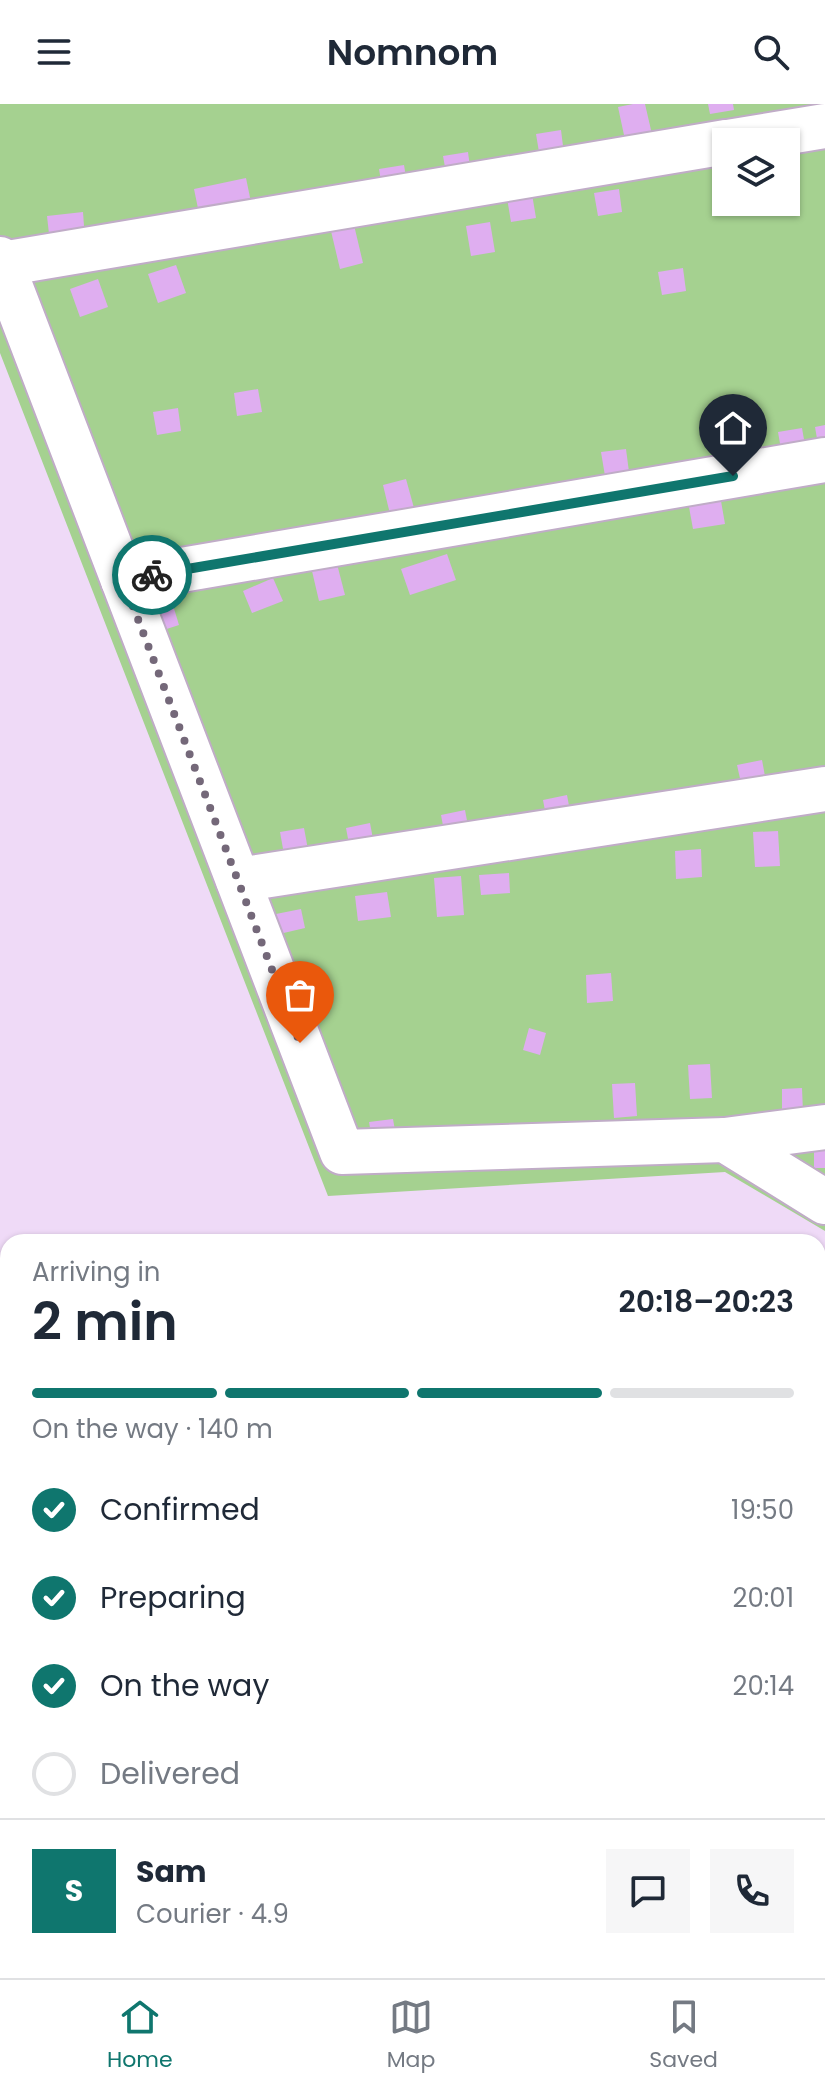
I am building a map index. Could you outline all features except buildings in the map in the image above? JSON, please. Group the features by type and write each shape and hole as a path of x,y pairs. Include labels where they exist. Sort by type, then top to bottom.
{"street":[{"path":"800,130 825,126"},
{"path":"712,144 1,262 342,1152 725,1140 825,1127"},
{"path":"123,580 825,460"},
{"path":"238,880 825,789"},
{"path":"725,1140 825,1202"}],"green space":[{"path":"0,104 825,104 825,1231 725,1172 328,1196 0,353"}],"way so far":[{"path":"152,575 123,580 300,1043"}],"route":[{"path":"152,575 733,476"}]}
